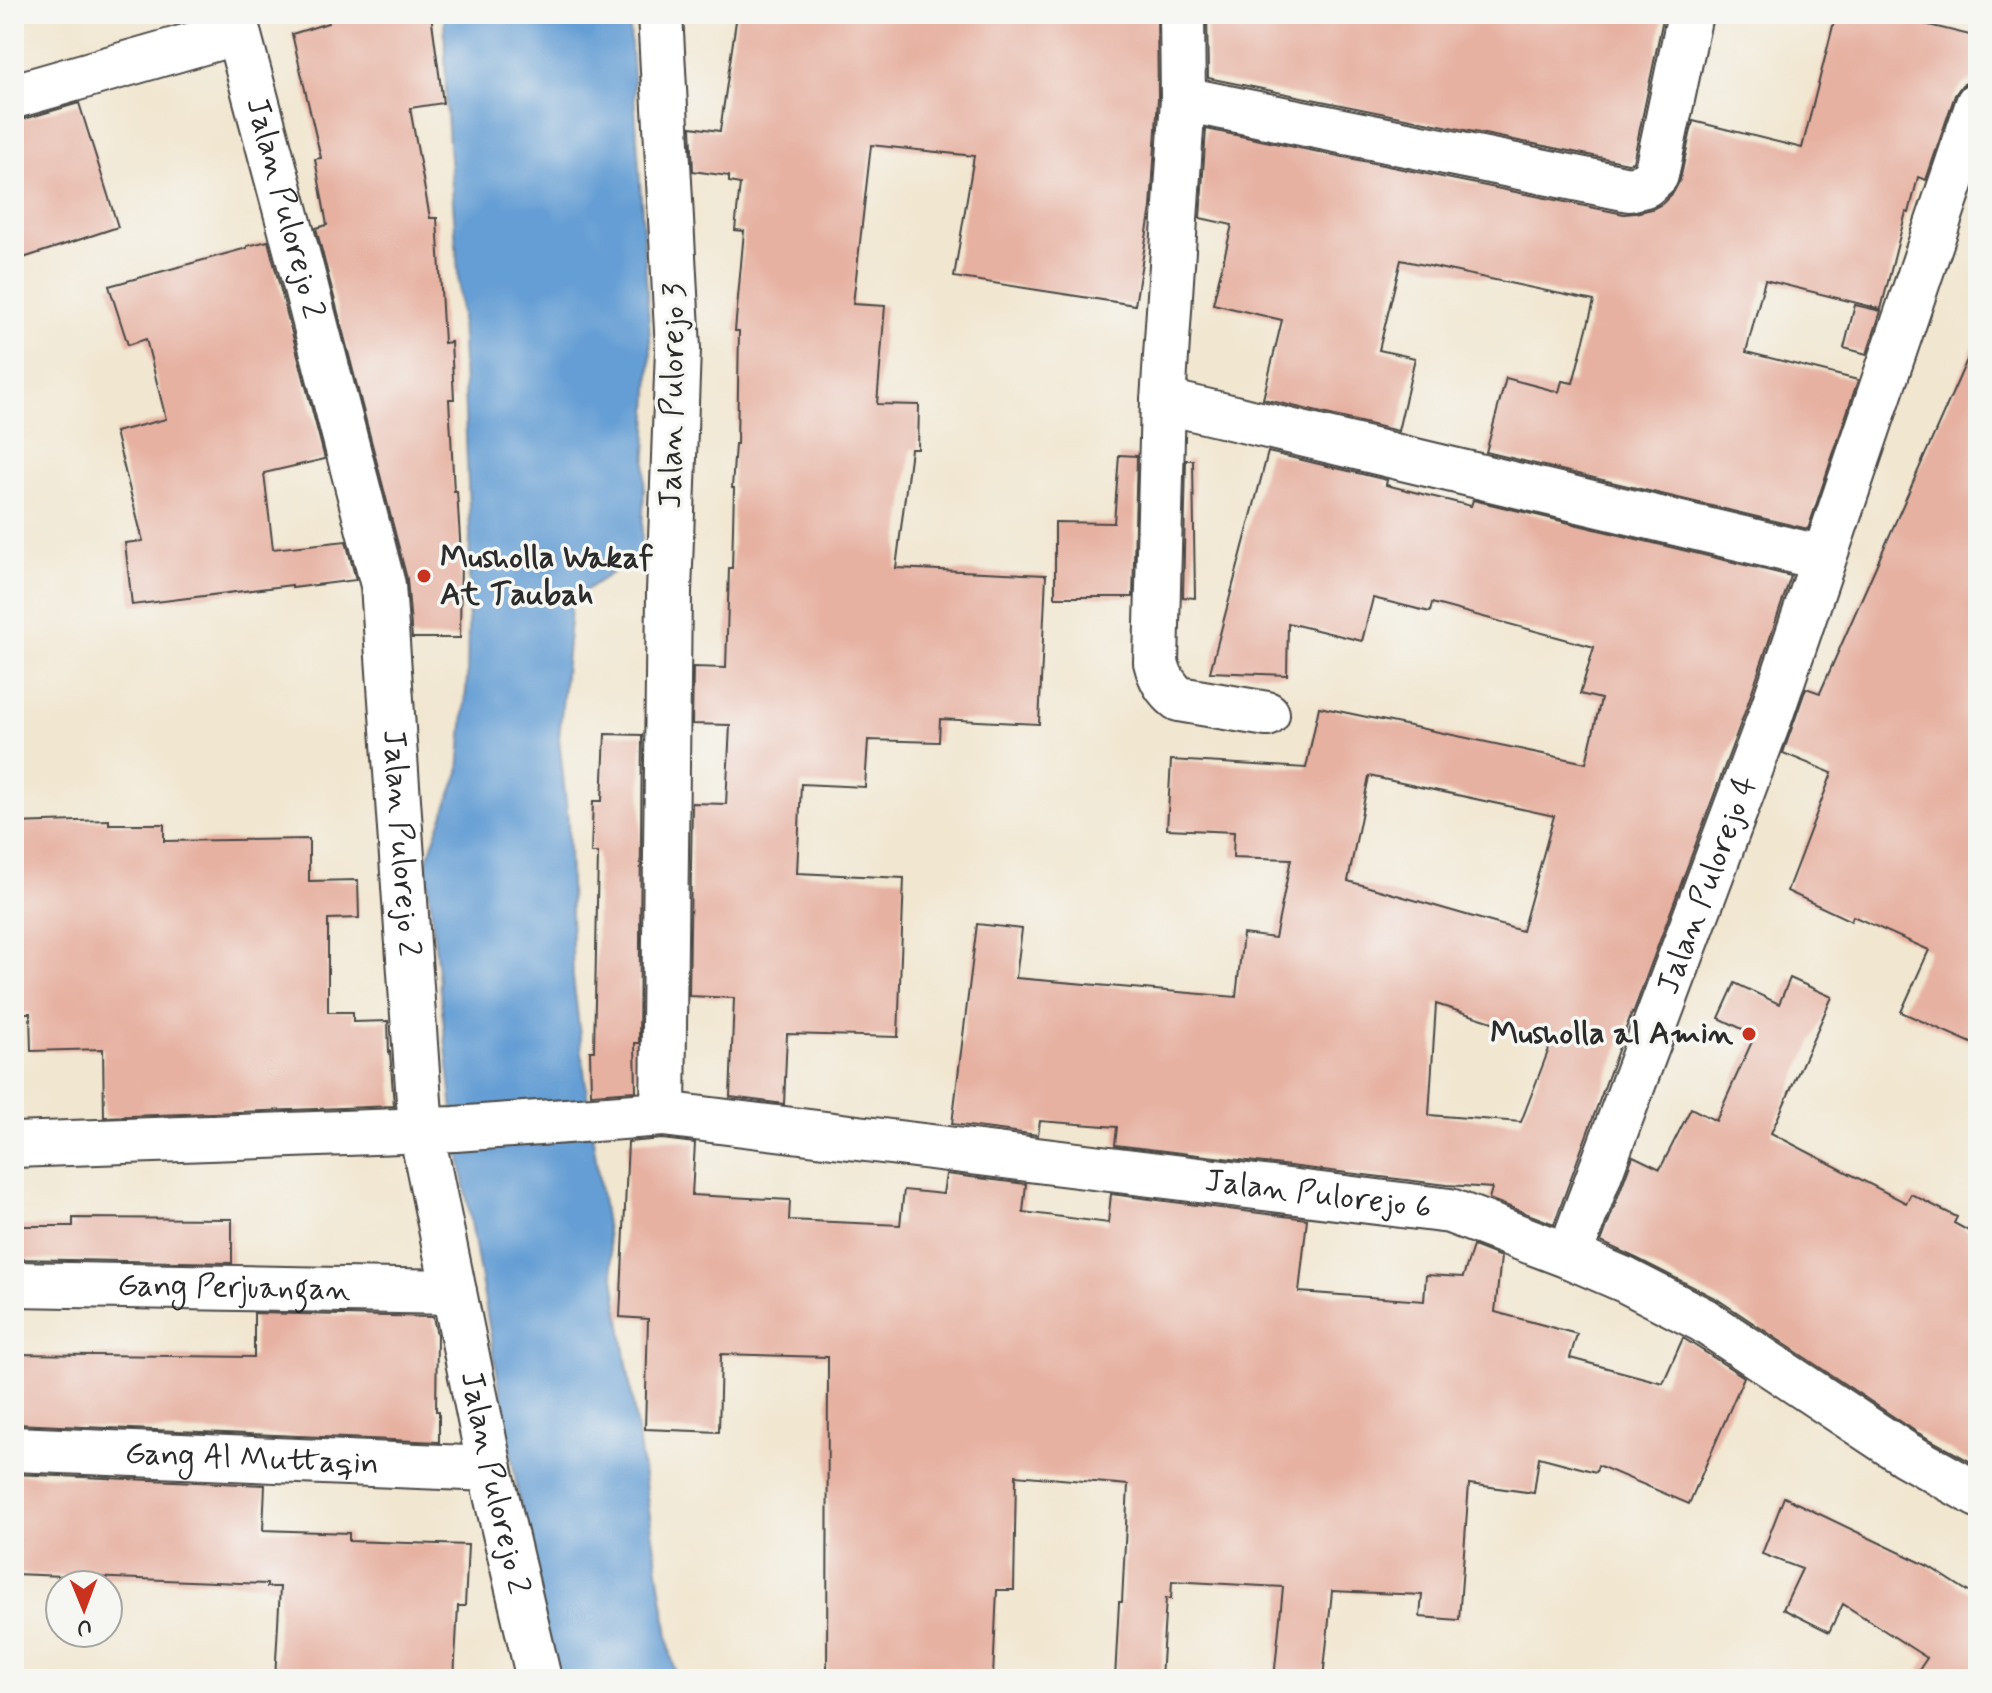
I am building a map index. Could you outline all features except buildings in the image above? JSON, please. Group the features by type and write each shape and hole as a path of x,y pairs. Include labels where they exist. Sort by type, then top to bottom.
{"street":[{"name":"Jalan Pulorejo 3","path":"660,14 678,349 669,592 663,1114"},
{"path":"1182,14 1183,99 1163,401 1156,662 1160,679 1179,699 1267,714"},
{"path":"1183,99 1629,189 1645,185 1656,175 1690,14"},
{"path":"14,96 234,23"},
{"name":"Jalan Pulorejo 2","path":"234,23 383,585 454,1292 490,1469 539,1679"},
{"name":"Jalan Pulorejo 4","path":"1569,1256 1770,717 1978,104"},
{"path":"1163,401 1823,558"},
{"name":"Jalan Pulorejo 6","path":"14,1145 438,1130 663,1114 1450,1211 1625,1280 1703,1320 1905,1454 1978,1495"},
{"name":"Gang Perjuangan","path":"14,1284 454,1292"},
{"name":"Gang Al Muttaqin","path":"14,1449 490,1469"}],"water":[{"path":"444,14 629,14 651,352 641,554 572,599 559,739 568,821 573,977 590,1119 671,1656 678,1679 557,1679 544,1644 455,1129 426,862 459,772 467,678 470,533"}],"place":[{"name":"Musholla Wakaf At Taubah","path":"424,576"},
{"name":"Musholla al Amin","path":"1749,1034"}]}
